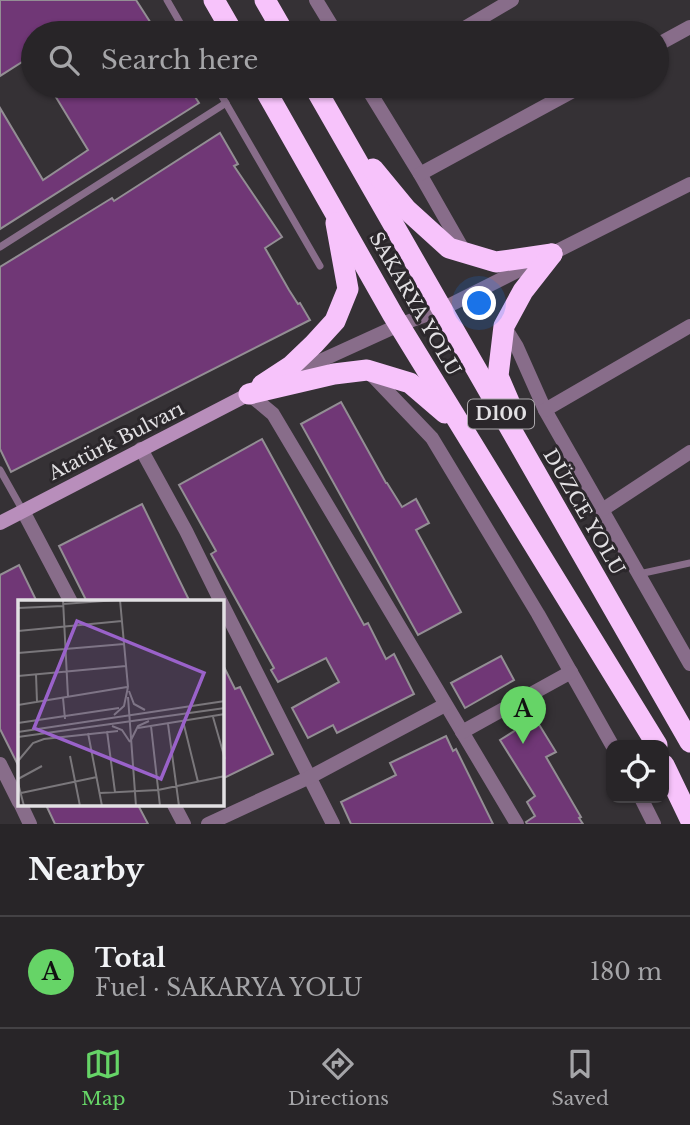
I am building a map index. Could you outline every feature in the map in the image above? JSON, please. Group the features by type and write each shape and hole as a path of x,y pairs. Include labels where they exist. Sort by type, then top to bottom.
{"highway":[{"path":"214,0 226,21"},
{"path":"265,0 277,21"},
{"name":"SAKARYA YOLU","path":"270,98 399,325 652,740"},
{"name":"DÜZCE YOLU","path":"321,98 690,742"},
{"path":"335,123 406,209 449,248 496,262 552,254"},
{"path":"249,394 291,366 335,321 348,289 334,211"},
{"path":"550,500 498,376 504,326 523,291 552,254"},
{"path":"249,394 334,373 367,370 410,383 462,427"},
{"path":"669,766 690,802"},
{"path":"669,775 690,819"}],"main road":[{"name":"Atatürk Bulvarı","path":"0,523 249,394"}],"street":[{"path":"476,21 512,0"},
{"path":"320,1 330,21"},
{"path":"669,38 690,27"},
{"path":"374,98 465,253"},
{"path":"420,174 560,98"},
{"path":"517,824 273,414 249,394 399,325 442,310 690,184"},
{"path":"504,326 517,346 545,410 690,664"},
{"path":"545,410 690,326"},
{"path":"367,370 432,438 538,614 609,740"},
{"path":"141,449 220,600"},
{"path":"602,510 690,452"},
{"path":"23,511 70,600"},
{"path":"224,607 333,824"},
{"path":"461,732 571,672"},
{"path":"208,824 310,777 445,705"},
{"path":"0,764 18,800"},
{"path":"644,803 654,824"},
{"path":"21,806 30,824"},
{"path":"175,806 184,824"}],"lane":[{"path":"167,0 179,21"},
{"path":"223,98 320,266"},
{"path":"0,247 226,103"},
{"path":"0,470 23,511"},
{"path":"639,574 690,563"}],"building":[{"path":"0,0 136,0 150,21 21,21 21,63 0,76"},
{"path":"56,98 196,98 199,103 0,229 0,108 43,180 88,150"},
{"path":"220,133 238,164 234,166 282,237 265,248 310,320 11,472 0,449 0,267 112,198 114,201"},
{"path":"341,402 402,507 416,499 429,523 416,530 461,612 418,635 301,424"},
{"path":"262,439 364,625 368,623 386,659 394,654 414,694 337,733 333,725 308,738 292,708 339,682 326,658 278,682 271,670 274,668 211,554 216,551 179,485"},
{"path":"142,504 189,600 86,600 59,546"},
{"path":"19,565 36,600 18,600 18,765 0,729 0,575"},
{"path":"501,656 514,680 465,708 451,683"},
{"path":"224,667 235,689 240,687 273,754 224,778"},
{"path":"535,718 556,752 546,757 583,824 526,822 535,816 527,802 535,796 500,740"},
{"path":"446,736 453,751 456,749 493,824 351,824 341,802 396,775 390,763"},
{"path":"46,806 139,806 148,824 55,824"}],"place":[{"name":"Total","path":"523,744"}]}
